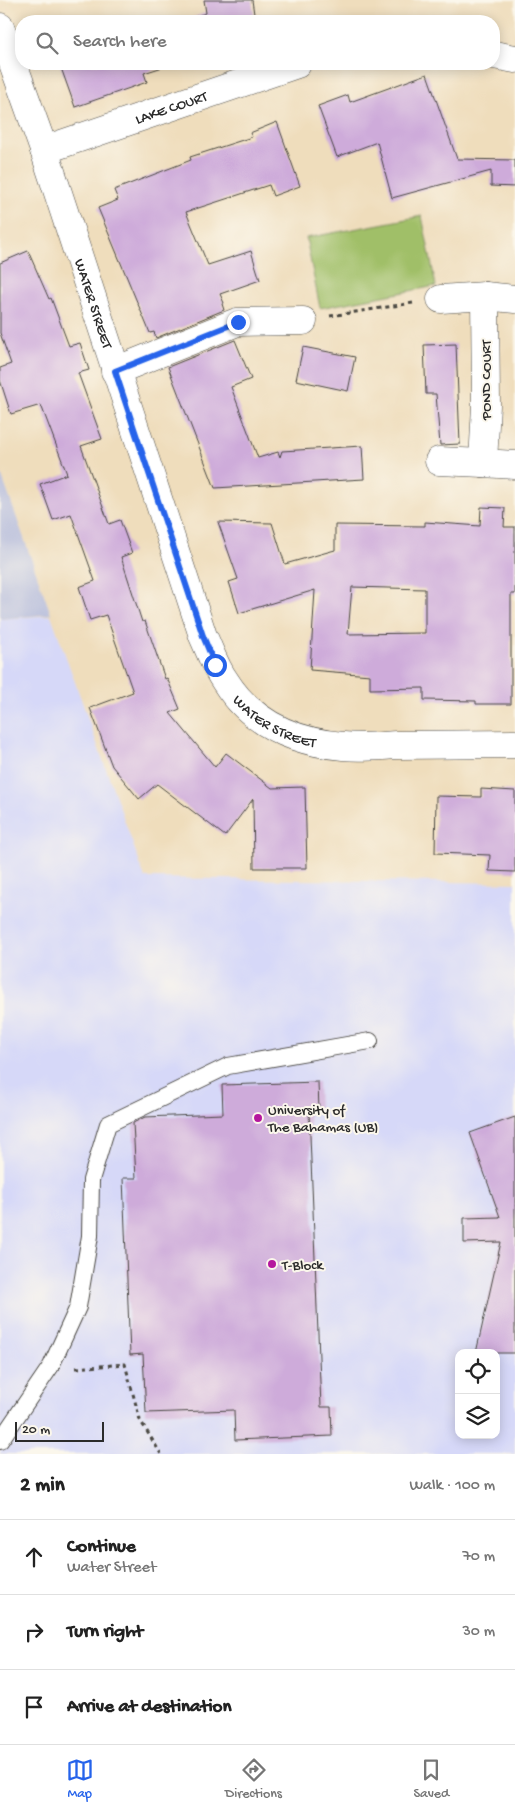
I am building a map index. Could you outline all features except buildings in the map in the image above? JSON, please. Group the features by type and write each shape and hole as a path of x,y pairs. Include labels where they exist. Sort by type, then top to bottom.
{"street":[{"name":"WATER STREET","path":"0,27 15,69"},
{"path":"500,56 515,59"},
{"name":"WATER STREET","path":"15,70 44,150 203,636 215,665 225,681 241,702 262,720 281,732 303,739 344,746 515,744"},
{"name":"LAKE COURT","path":"44,150 279,70"},
{"path":"440,299 485,296 515,299"},
{"name":"POND COURT","path":"483,463 486,405 485,296"},
{"path":"115,371 238,322 303,320"},
{"path":"439,461 515,465"}],"lane":[{"path":"0,1441 51,1366 78,1307 90,1236 91,1180 108,1124 228,1066 370,1040"}],"path":[{"path":"303,320 440,299"},
{"path":"71,1376 76,1368 125,1364 140,1420 161,1454"}],"shaded area":[{"path":"0,471 51,614 0,619"},
{"name":"University of The Bahamas (UB)","path":"51,615 145,878 515,883 515,1454 0,1454 0,619"}],"green space":[{"path":"422,216 436,286 320,308 306,238"}],"place":[{"name":"University of The Bahamas (UB)","path":"258,1118"},
{"name":"T-Block","path":"272,1264"}],"route":[{"path":"215,665 203,636 115,371 238,322"}]}
